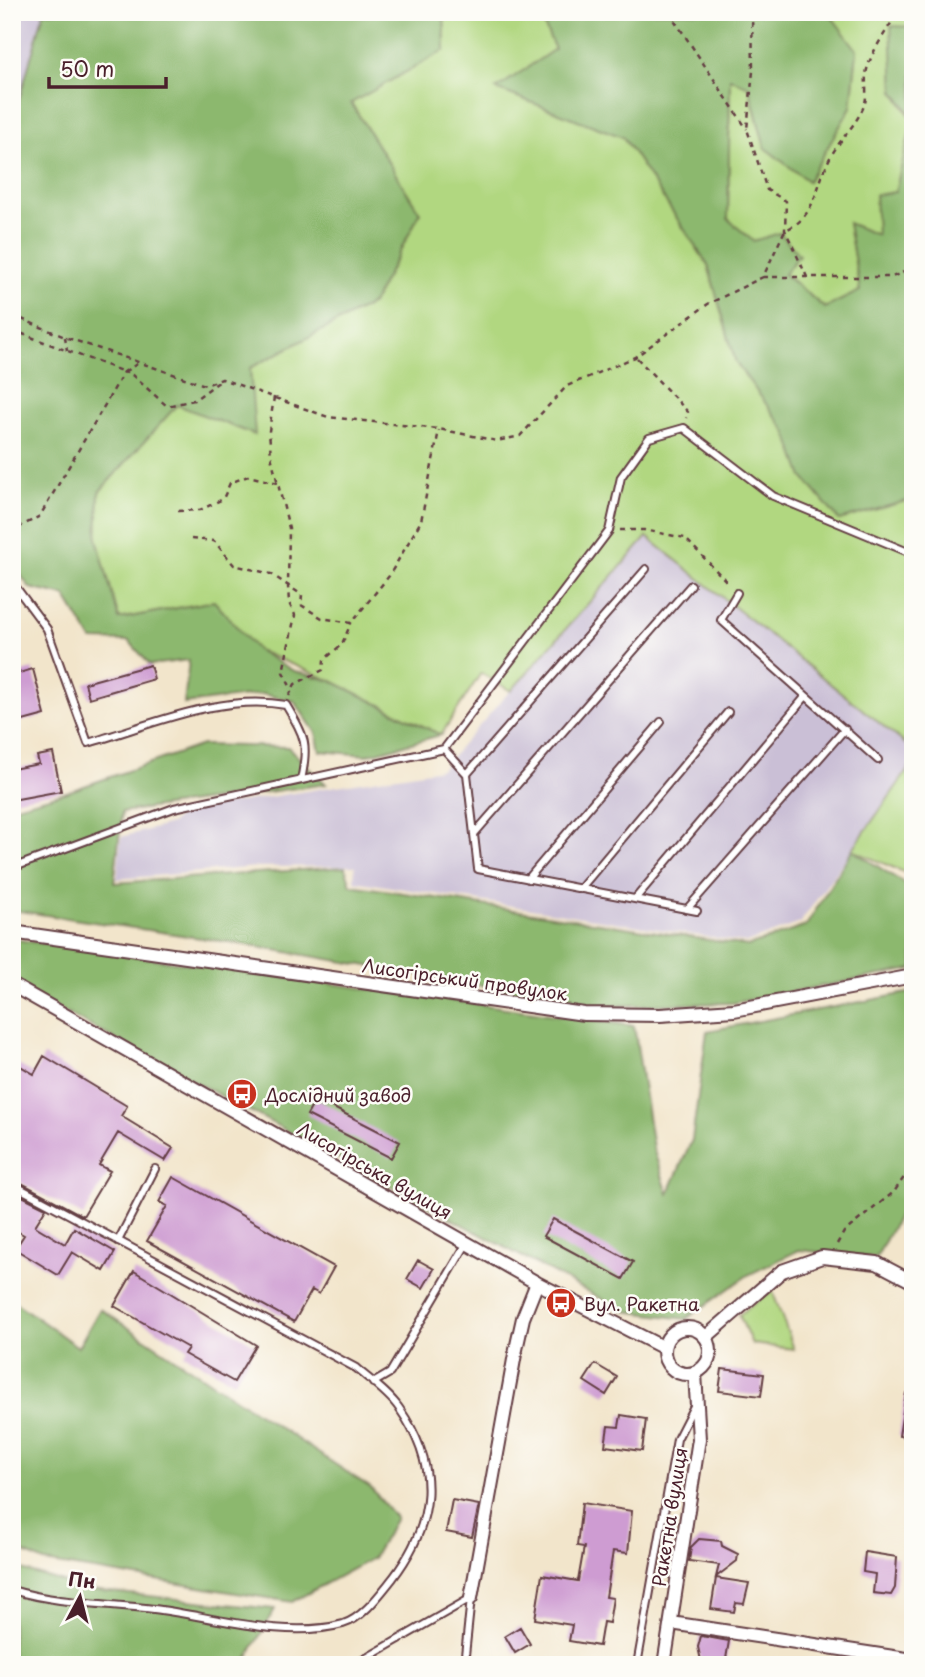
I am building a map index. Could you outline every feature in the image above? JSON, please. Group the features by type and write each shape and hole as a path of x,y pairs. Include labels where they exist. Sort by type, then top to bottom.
{"street":[{"name":"Лисогірський провулок","path":"12,932 584,1014 660,1015 734,1010 913,976"},
{"name":"Лисогірська вулиця","path":"12,985 537,1283 664,1348"},
{"path":"706,1337 782,1271 830,1257 877,1262 913,1282"},
{"path":"471,1598 515,1354 523,1318 537,1283"},
{"path":"683,1328 695,1329 706,1337 709,1357 695,1373 682,1374 670,1367 664,1348 668,1337 683,1328"},
{"name":"Ракетна вулиця","path":"664,1665 699,1439 695,1373"},
{"path":"671,1623 913,1660"}],"lane":[{"path":"12,868 174,808 444,749 609,531 621,477 649,438 684,428 773,496 913,554"},
{"path":"467,774 646,569"},
{"path":"12,582 47,629 88,743 224,704 261,701 286,705 301,730 307,751 301,780"},
{"path":"474,834 691,585"},
{"path":"737,593 720,620 878,760"},
{"path":"635,900 806,696"},
{"path":"580,889 728,712"},
{"path":"528,879 661,722"},
{"path":"687,909 845,729"},
{"path":"444,749 467,774 478,869 697,911"},
{"path":"118,1241 155,1170"},
{"path":"12,1184 356,1368 398,1405 416,1437 430,1478 419,1528 402,1565 375,1601 344,1623 290,1629 155,1609 38,1598 12,1590"},
{"path":"373,1383 390,1373 467,1243"},
{"path":"637,1665 677,1439 698,1400"},
{"path":"354,1665 471,1598"},
{"path":"464,1665 471,1598"}],"path":[{"path":"669,12 747,129 767,190 786,201 785,230 763,277"},
{"path":"747,129 753,71 752,12"},
{"path":"785,230 797,225 813,204 830,157 859,117 866,102 867,73 876,49 898,12"},
{"path":"785,230 807,276"},
{"path":"12,315 65,337 205,386 222,379 328,417 439,429 497,441 520,436 567,386 635,357 708,304 763,277 892,278 913,268"},
{"path":"12,330 132,375 167,406 194,400 213,389 222,379"},
{"path":"65,337 68,352"},
{"path":"635,357 688,412 684,428"},
{"path":"18,528 40,516 124,372 140,362"},
{"path":"274,397 269,430 271,456 289,528 289,603 295,615 283,672 291,688 286,705"},
{"path":"291,688 323,670 324,660 342,644 351,623 389,576 421,521 439,429"},
{"path":"178,511 200,510 223,499 230,484 248,476 278,482"},
{"path":"609,531 644,530 685,538 737,593"},
{"path":"191,539 214,541 234,565 271,574 302,596 302,605 322,618 351,623"},
{"path":"830,1257 844,1232 894,1192 913,1164"}],"shaded area":[{"path":"12,12 44,12 12,125"},
{"path":"646,537 913,750 913,763 800,923 746,943 354,881 355,866 258,867 117,879 121,837 171,824 184,811 441,769"}],"green space":[{"path":"44,12 444,12 445,50 351,103 420,213 372,304 250,368 255,435 177,405 99,492 97,539 119,619 214,601 257,650 294,671 332,681 441,735 367,755 320,751 316,733 294,701 262,694 184,704 189,660 150,665 129,641 92,640 65,596 30,588 12,563 12,125"},
{"path":"444,12 538,12 555,49 497,89 623,137 708,265 736,363 787,431 803,477 909,500 913,492 913,750 647,537 511,691 481,673 441,735 332,681 257,650 214,601 119,619 97,539 99,492 177,404 372,304 420,213 351,103 445,50"},
{"path":"538,12 828,12 857,50 851,107 808,181 765,148 749,87 730,78 728,219 753,241 780,233 799,255 784,274 825,308 860,291 848,223 877,235 875,195 895,192 913,120 913,492 910,500 839,520 803,477 786,431 736,363 708,265 623,137 496,89 555,49"},
{"path":"828,12 913,12 913,27 892,27 894,91 913,121 895,192 877,235 848,223 860,291 825,308 783,273 728,219 730,77 749,87 765,148 808,181 851,107 857,51"},
{"path":"891,26 913,27 913,117 894,91"},
{"path":"202,745 288,747 326,784 122,812 114,883 345,867 351,885 748,946 806,926 852,850 913,889 913,969 733,1003 604,1006 228,942 12,910 12,807 67,792"},
{"path":"913,763 913,876 852,850"},
{"path":"12,939 634,1026 653,1148 668,1194 692,1140 707,1031 913,992 913,1215 901,1211 876,1258 799,1250 748,1275 686,1319 624,1311 12,984"},
{"path":"772,1290 794,1349 752,1344 739,1315"},
{"path":"12,1300 78,1347 100,1309 371,1488 396,1518 373,1558 292,1602 44,1562 12,1547"},
{"path":"12,1567 90,1590 275,1609 243,1665 12,1665"}],"building":[{"path":"150,665 154,679 89,698 85,683"},
{"path":"33,669 45,715 12,724 12,675"},
{"path":"53,753 61,791 12,800 12,769 39,764 37,756"},
{"path":"44,1056 127,1106 121,1116 173,1148 165,1161 118,1133 99,1165 110,1171 83,1216 12,1178 12,1061 34,1074"},
{"path":"316,1099 400,1142 391,1158 307,1115"},
{"path":"173,1177 334,1267 319,1294 312,1290 294,1322 147,1241 167,1206 159,1202"},
{"path":"12,1191 46,1208 35,1226 65,1244 74,1228 115,1252 104,1271 72,1252 58,1275 15,1249 24,1235 12,1228"},
{"path":"553,1219 633,1262 623,1279 543,1236"},
{"path":"418,1260 434,1269 423,1288 407,1279"},
{"path":"134,1271 256,1345 234,1382 184,1354 188,1348 114,1306"},
{"path":"595,1364 617,1377 606,1395 584,1381"},
{"path":"722,1369 764,1374 761,1396 719,1391"},
{"path":"906,1393 913,1393 913,1438 899,1436"},
{"path":"621,1415 646,1419 642,1451 605,1446 608,1426 619,1427"},
{"path":"452,1500 479,1505 472,1537 446,1532"},
{"path":"582,1503 632,1511 628,1553 613,1551 606,1597 613,1598 609,1623 603,1622 599,1646 569,1641 572,1625 535,1619 542,1575 578,1581 584,1547 577,1546"},
{"path":"699,1539 721,1541 722,1546 738,1554 737,1561 716,1577 719,1565 689,1561 691,1547"},
{"path":"865,1552 897,1557 895,1588 891,1595 873,1593 875,1574 863,1572"},
{"path":"716,1578 749,1583 744,1604 736,1603 734,1612 711,1609"},
{"path":"520,1627 530,1644 515,1653 505,1636"},
{"path":"701,1636 729,1641 725,1665 702,1665 698,1647"}],"place":[{"name":"Дослідний завод","path":"242,1094"},
{"name":"Вул. Ракетна","path":"561,1303"}]}
